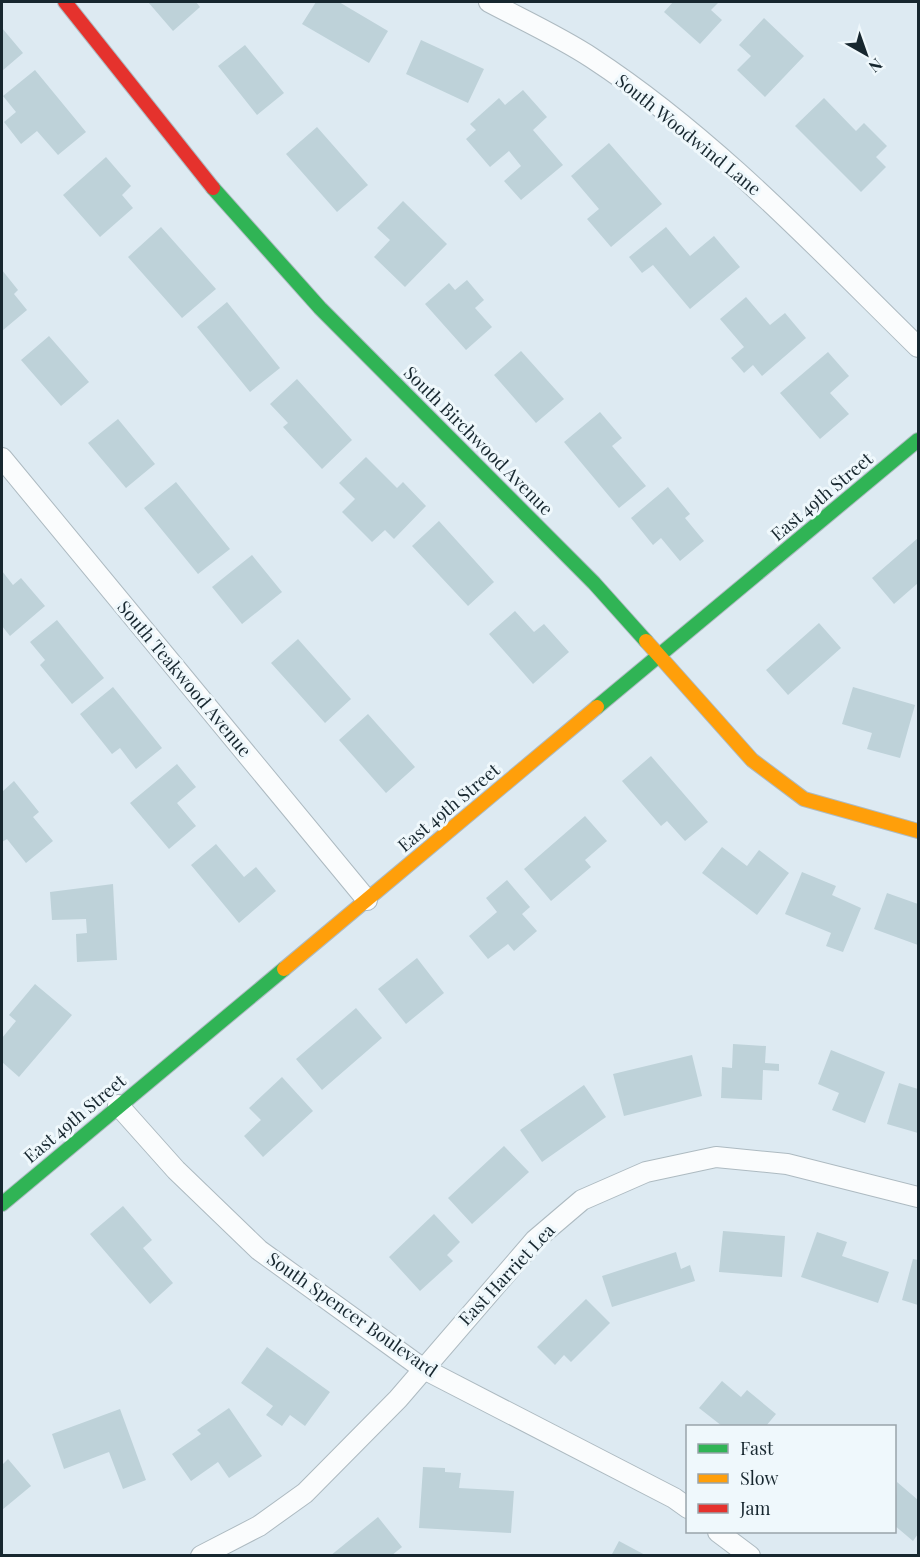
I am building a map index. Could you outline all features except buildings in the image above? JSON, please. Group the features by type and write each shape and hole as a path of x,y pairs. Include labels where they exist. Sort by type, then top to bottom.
{"street":[{"name":"South Birchwood Avenue","path":"65,2 194,166 320,308 594,584 752,760 804,799 918,831"},
{"name":"South Woodwind Lane","path":"489,2 592,58 686,128 737,171 918,346"},
{"name":"East 49th Street","path":"2,1204 918,440"},
{"name":"South Teakwood Avenue","path":"2,458 367,900"},
{"name":"South Spencer Boulevard","path":"118,1105 176,1170 259,1250 422,1368 674,1498 686,1507"},
{"name":"East Harriet Lea","path":"201,1556 259,1526 305,1493 398,1399 422,1368 535,1239 582,1200 646,1172 716,1157 787,1164 918,1197"},
{"path":"719,1533 750,1556"}],"traffic: fast":[{"path":"213,188 320,308 594,583 646,641"},
{"path":"597,707 918,440"},
{"path":"2,1204 284,969"}],"traffic: slow":[{"path":"646,641 752,760 804,799 918,831"},
{"path":"284,969 597,707"}],"traffic: jam":[{"path":"65,2 213,188"}]}
